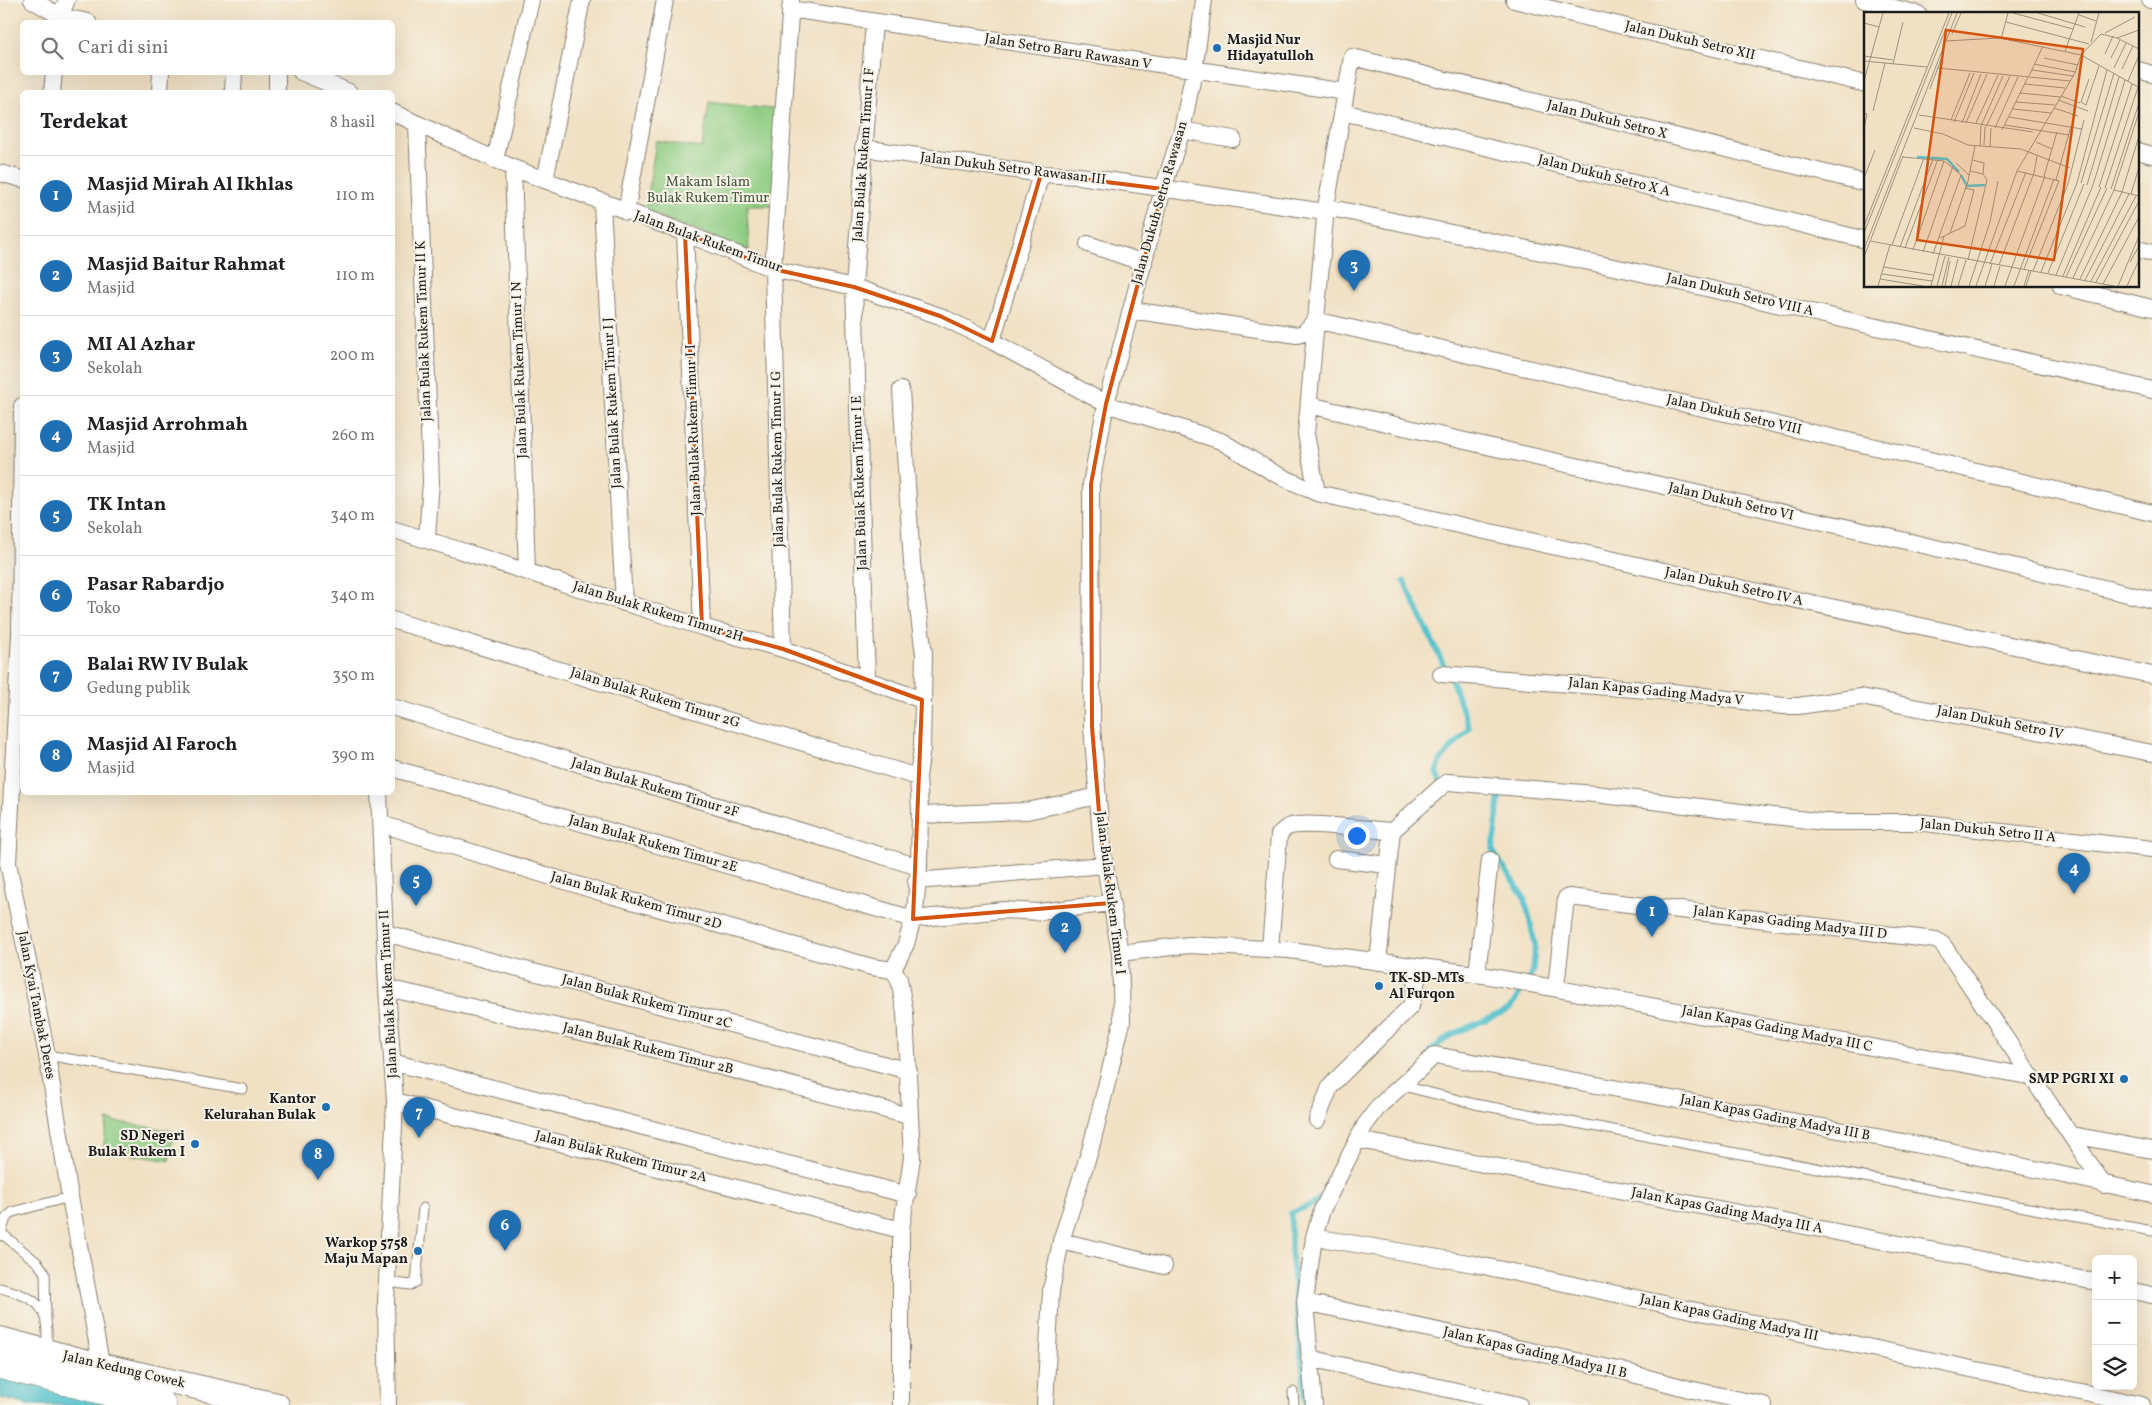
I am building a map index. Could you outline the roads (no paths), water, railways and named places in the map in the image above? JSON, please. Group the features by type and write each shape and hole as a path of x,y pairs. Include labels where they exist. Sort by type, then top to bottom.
{"highway":[{"name":"Jalan Kedung Cowek","path":"0,1365 104,1378 162,1405"}],"main road":[{"name":"Jalan Kedung Cowek","path":"0,1339 45,1351 104,1378 277,1405"}],"street":[{"path":"32,0 60,19 67,0"},
{"path":"495,160 531,0"},
{"path":"545,180 582,0"},
{"path":"626,212 665,0"},
{"name":"Jalan Dukuh Setro Rawasan","path":"1106,404 1163,189 1182,130 1194,71 1204,0"},
{"name":"Jalan Dukuh Setro XII","path":"1514,0 1864,84"},
{"path":"1864,0 1910,12"},
{"name":"Jalan Setro Baru Rawasan V","path":"791,5 874,22 1337,91"},
{"name":"Jalan Bulak Rukem Timur I G","path":"783,650 773,269 791,5"},
{"name":"Jalan Bulak Rukem Timur I F","path":"854,287 874,22"},
{"name":"Jalan Dukuh Setro X","path":"1337,91 1350,60 1356,58 1864,183"},
{"path":"52,90 54,75"},
{"path":"160,90 161,75"},
{"path":"233,90 234,75"},
{"path":"277,75 277,90"},
{"path":"307,75 334,89"},
{"path":"1318,494 1306,434 1326,209 1343,112 1337,91"},
{"name":"Jalan Dukuh Setro X A","path":"1343,112 1864,240"},
{"name":"Jalan Bulak Rukem Timur","path":"395,113 513,168 602,204 685,233 773,269 854,287 940,316 992,341 1106,404"},
{"name":"Jalan Bulak Rukem Timur II K","path":"417,124 431,481 427,539"},
{"path":"1182,130 1233,139"},
{"name":"Jalan Dukuh Setro Rawasan III","path":"863,148 1041,174 1079,176 1163,189 1326,209"},
{"name":"Jalan Bulak Rukem Timur I N","path":"513,168 527,571"},
{"path":"0,173 20,178"},
{"path":"992,341 1041,174"},
{"name":"Jalan Bulak Rukem Timur I J","path":"602,204 624,603"},
{"name":"Jalan Dukuh Setro VIII A","path":"1326,209 1628,270 2152,390"},
{"name":"Jalan Bulak Rukem Timur I I","path":"685,233 702,627"},
{"path":"1088,244 1144,263"},
{"name":"Jalan Bulak Rukem Timur I E","path":"854,287 867,680"},
{"path":"2069,288 2152,308"},
{"path":"1131,310 1297,334 1304,333 1315,320"},
{"name":"Jalan Dukuh Setro VIII","path":"1315,320 1875,446 2152,513"},
{"path":"900,1405 901,1230 908,1195 912,1158 909,1116 909,1071 901,988 899,979 892,970 906,944 912,919 917,874 920,815 918,777 922,748 924,654 912,563 901,390"},
{"name":"Jalan Dukuh Setro IV A","path":"1106,404 1221,441 1274,473 1318,494 1712,582 2152,675"},
{"name":"Jalan Bulak Rukem Timur I","path":"1045,1405 1051,1291 1062,1241 1091,1147 1122,1022 1120,953 1105,865 1092,727 1091,484 1106,404"},
{"name":"Jalan Dukuh Setro VI","path":"1309,405 1550,462 2008,564 2152,600"},
{"name":"Jalan Bulak Rukem Timur 2H","path":"395,530 624,603 783,650 922,700"},
{"name":"Jalan Bulak Rukem Timur 2G","path":"395,621 918,777"},
{"name":"Jalan Kyai Tambak Deres","path":"20,648 4,836 46,1055 104,1378"},
{"name":"Jalan Kapas Gading Madya V","path":"1441,674 1672,692 1784,706 1798,706 1847,698"},
{"name":"Jalan Dukuh Setro IV","path":"1847,698 1876,699 2152,753"},
{"name":"Jalan Bulak Rukem Timur 2F","path":"395,708 917,874"},
{"name":"Jalan Bulak Rukem Timur 2E","path":"395,769 912,919"},
{"name":"Jalan Dukuh Setro II A","path":"1392,831 1448,782 1595,794 1824,822 1916,822 2152,849"},
{"name":"Jalan Bulak Rukem Timur II","path":"379,795 387,988 395,1101 386,1282 388,1405"},
{"path":"920,815 1027,810 1098,796"},
{"name":"Jalan Bulak Rukem Timur 2D","path":"381,824 610,895 872,967 892,970"},
{"path":"1270,949 1278,835 1281,831 1292,826 1392,831 1378,962"},
{"path":"1336,859 1388,865"},
{"path":"1477,974 1490,860"},
{"path":"917,874 1105,865"},
{"name":"Jalan Kapas Gading Madya III D","path":"1556,987 1566,898 1568,897 1936,940 1943,945 2034,1077"},
{"path":"912,919 1004,910 1039,912 1112,903"},
{"name":"Jalan Bulak Rukem Timur 2C","path":"385,933 909,1071"},
{"name":"Jalan Kapas Gading Madya III C","path":"1120,953 1189,945 1270,949 1477,974 1556,987 2034,1077"},
{"path":"1317,1120 1330,1087 1411,1006 1420,967"},
{"name":"Jalan Bulak Rukem Timur 2B","path":"387,988 638,1045 909,1116"},
{"name":"Jalan Kapas Gading Madya III B","path":"1399,1085 1435,1055 1444,1056 1941,1149 2152,1194"},
{"path":"392,1062 908,1195"},
{"path":"2034,1077 2104,1185"},
{"path":"1314,1405 1305,1302 1314,1236 1322,1210 1365,1125 1379,1106 1399,1085"},
{"name":"Jalan Bulak Rukem Timur 2A","path":"395,1101 846,1214 901,1230"},
{"path":"2072,1135 2152,1150"},
{"name":"Jalan Kapas Gading Madya III A","path":"1358,1140 2092,1281"},
{"name":"Jalan Kapas Gading Madya III","path":"1314,1236 1474,1264 2142,1405"},
{"path":"1062,1241 1164,1266"},
{"path":"2137,1292 2152,1296"},
{"name":"Jalan Kapas Gading Madya II B","path":"1305,1302 1764,1405"},
{"path":"1309,1358 1519,1405"}],"lane":[{"path":"46,1055 243,1089"},
{"path":"1399,1085 1475,1104 2152,1231"},
{"path":"45,1351 48,1330 45,1273 38,1263 0,1235 6,1218 13,1212 70,1197"},
{"path":"386,1282 411,1285 416,1282 422,1208"},
{"path":"0,1288 27,1297 36,1303 46,1319"},
{"path":"1293,1392 1294,1405"}],"water":[{"path":"0,1373 126,1405 29,1405 0,1398"}],"waterway":[{"path":"1404,581 1444,666"},
{"path":"1440,781 1436,773 1440,761 1469,728 1452,681"},
{"path":"1430,1051 1451,1035 1510,1009 1533,971 1535,944 1525,899 1493,851 1500,792 1495,791"},
{"path":"1306,1405 1291,1249 1291,1213 1313,1204 1324,1195"}],"place":[{"name":"Masjid Nur Hidayatulloh","path":"1217,48"},
{"name":"MI Al Azhar","path":"1354,291"},
{"name":"Masjid Arrohmah","path":"2074,894"},
{"name":"TK Intan","path":"416,906"},
{"name":"Masjid Mirah Al Ikhlas","path":"1652,937"},
{"name":"Masjid Baitur Rahmat","path":"1065,953"},
{"name":"TK-SD-MTs Al Furqon","path":"1379,986"},
{"name":"SMP PGRI XI","path":"2124,1079"},
{"name":"Kantor Kelurahan Bulak","path":"326,1107"},
{"name":"Balai RW IV Bulak","path":"419,1138"},
{"name":"SD Negeri Bulak Rukem I","path":"195,1144"},
{"name":"Masjid Al Faroch","path":"318,1180"},
{"name":"Warkop 5758 Maju Mapan","path":"418,1251"},
{"name":"Pasar Rabardjo","path":"505,1251"}],"park label":[{"name":"Makam Islam Bulak Rukem Timur","path":"708,190"}]}
